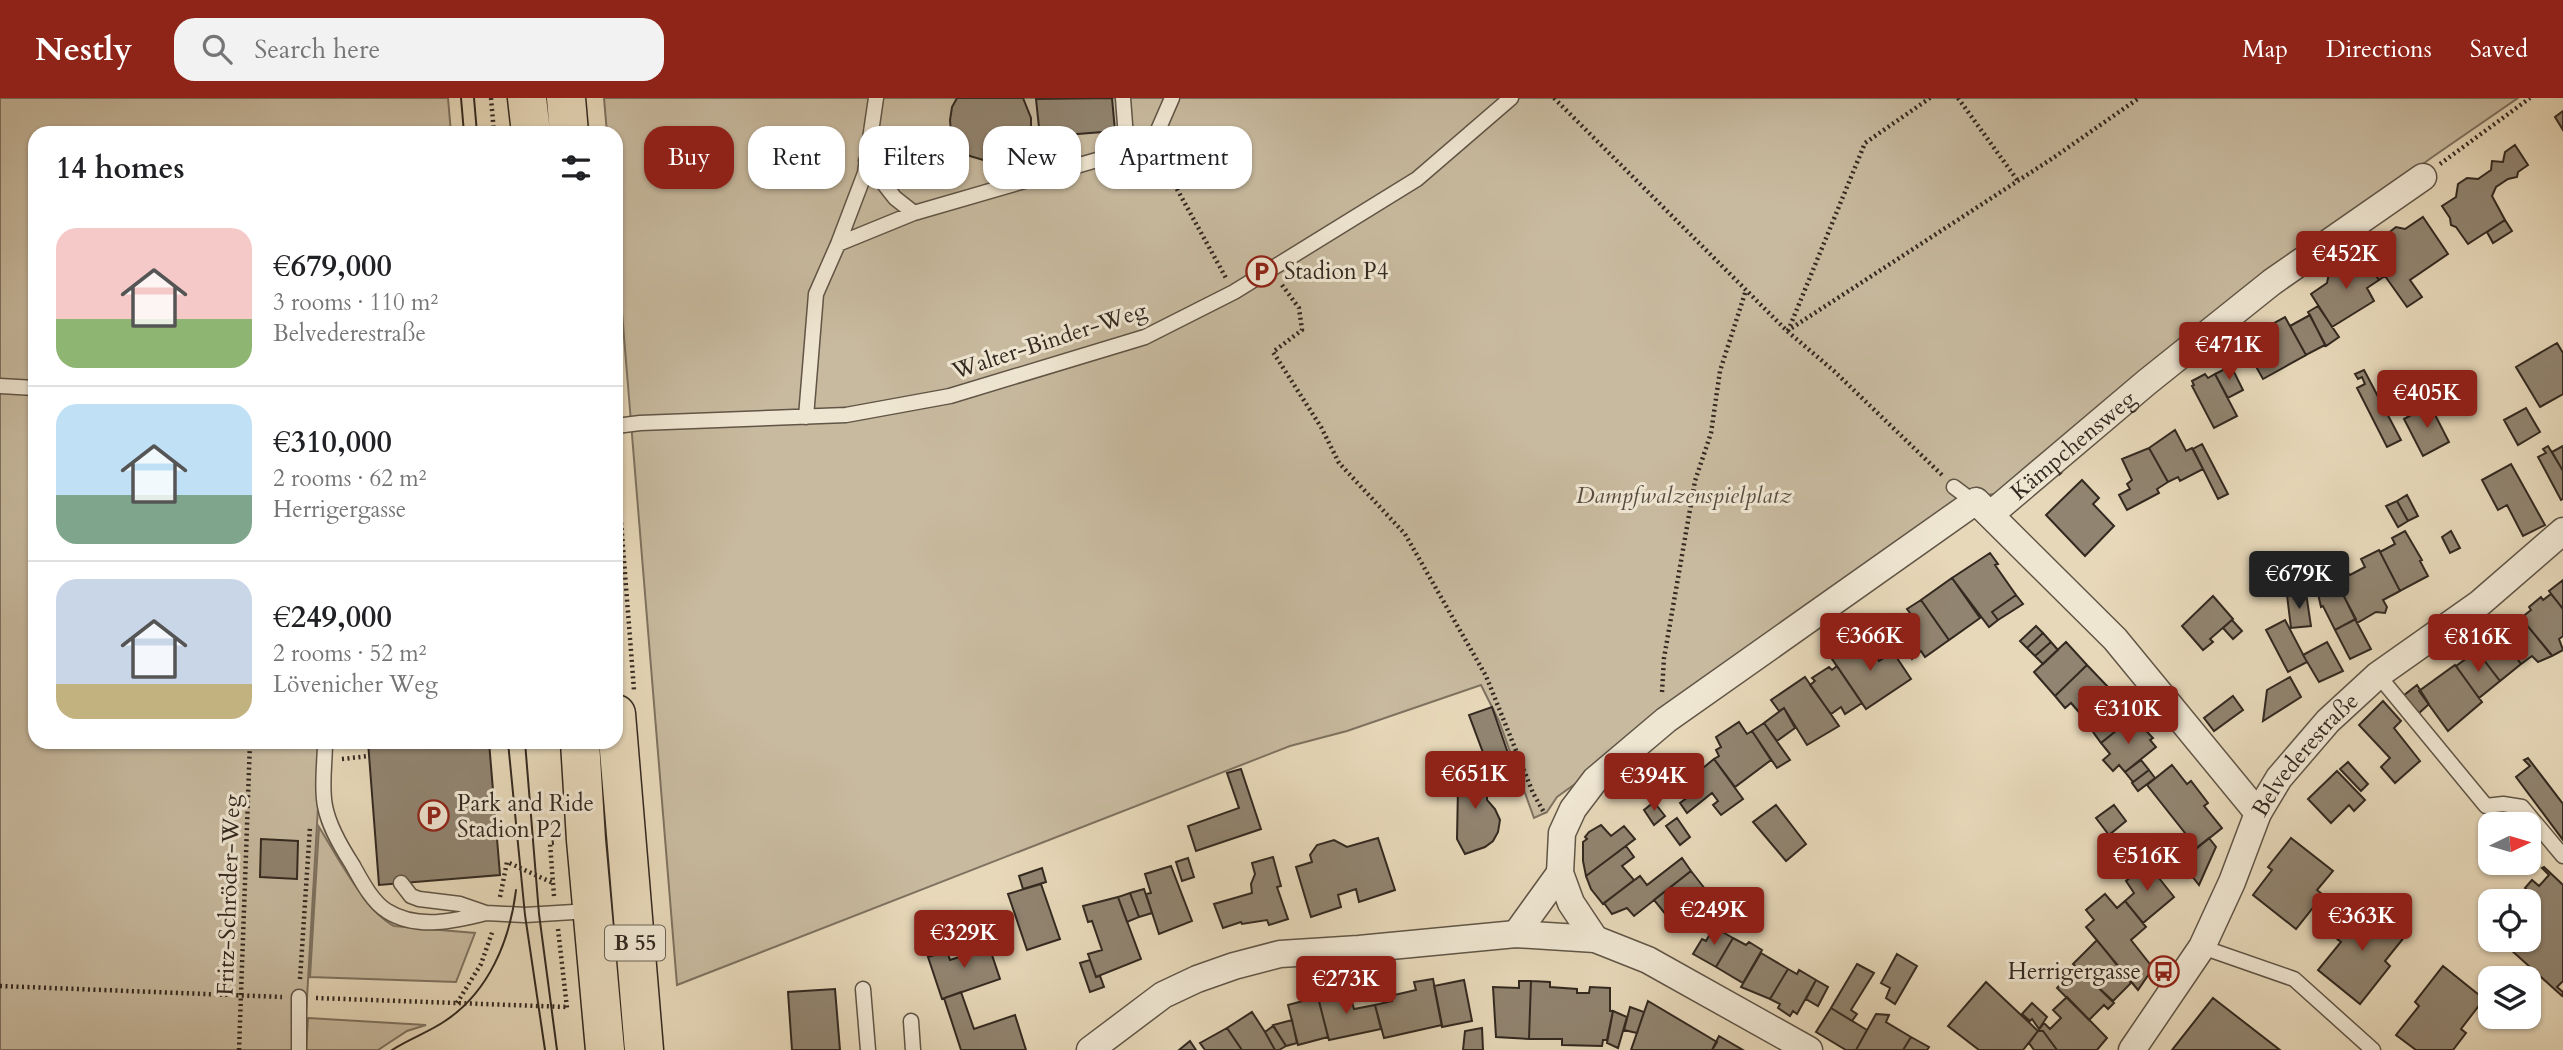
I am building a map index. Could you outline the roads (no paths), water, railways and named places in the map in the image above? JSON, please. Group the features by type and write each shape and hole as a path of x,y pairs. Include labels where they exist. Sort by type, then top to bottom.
{"main road":[{"path":"527,98 530,126"},
{"path":"566,98 568,126"},
{"name":"B 55","path":"581,749 597,900 605,1050"},
{"name":"B 55","path":"617,749 621,857 645,1050"}],"street":[{"name":"Kämpchensweg","path":"1595,939 1571,903 1560,873 1562,833 1573,809 1595,780 1666,720 1974,501 2147,382 2272,282 2423,177"},
{"path":"1974,501 2115,639 2258,813"},
{"name":"Belvederestraße","path":"2132,1050 2202,947 2232,881 2258,813 2278,778 2328,721 2378,675 2480,603 2563,531"},
{"path":"1516,934 1560,873"},
{"path":"1090,1050 1163,995 1234,966 1280,954 1359,950 1516,934 1595,939 1648,961 1809,1050"}],"lane":[{"path":"872,126 876,98"},
{"path":"1123,98 1125,126"},
{"path":"1160,126 1172,98"},
{"name":"Walter-Binder-Weg","path":"623,425 846,415 962,393 1145,337 1234,292 1417,179 1511,98"},
{"path":"838,244 914,213 1095,160"},
{"path":"806,417 816,293 859,189"},
{"path":"888,189 914,213"},
{"path":"0,386 28,388"},
{"path":"2378,675 2486,806 2503,804 2522,807 2563,856"},
{"path":"325,749 325,808 337,839 364,885 385,910 400,917 420,921 453,922 486,913"},
{"path":"401,883 411,896 419,899 460,904 486,913 525,915 597,900"},
{"path":"2202,947 2294,979 2373,1050"},
{"path":"863,989 868,1050"},
{"path":"299,997 299,1050"},
{"path":"911,1021 913,1050"}],"tram line":[{"path":"461,98 463,126"},
{"path":"474,98 476,126"},
{"path":"509,749 525,915 545,1050"},
{"path":"526,749 539,914 557,1050"},
{"path":"392,1050 445,1021 474,995 495,963 502,946 509,927 516,890"}],"place":[{"name":"Stadion P4","path":"1261,271"},
{"name":"Park and Ride Stadion P2","path":"434,816"},
{"name":"Herrigergasse","path":"2164,971"}],"park label":[{"name":"Dampfwalzenspielplatz","path":"1684,495"}]}
